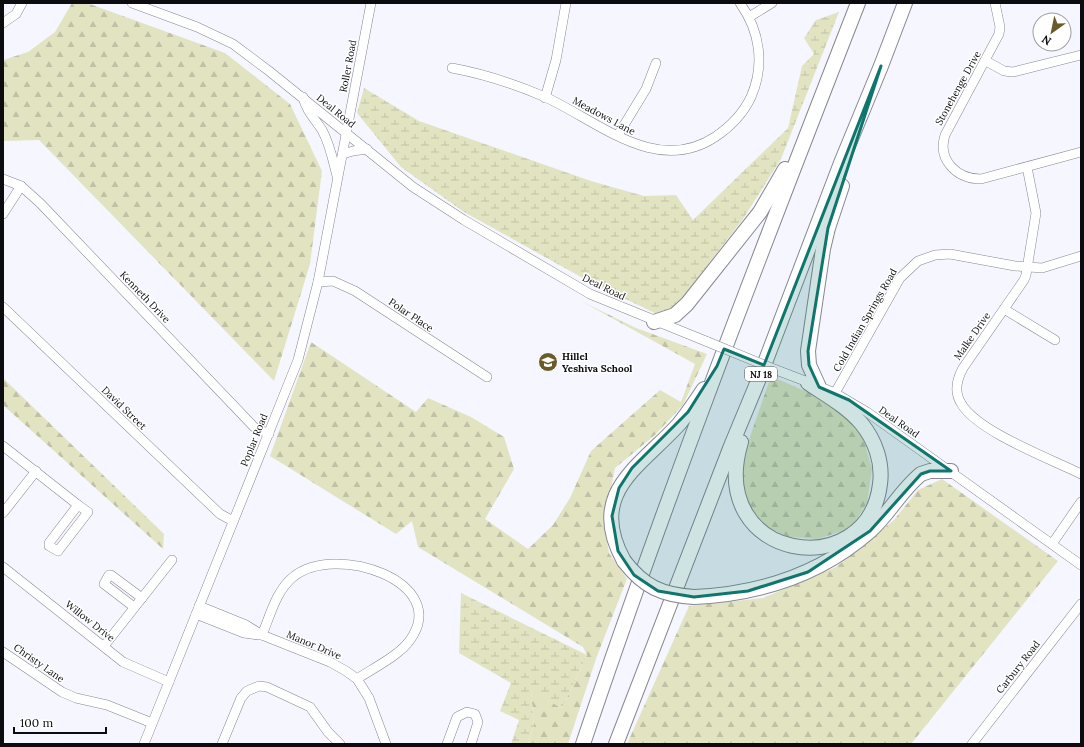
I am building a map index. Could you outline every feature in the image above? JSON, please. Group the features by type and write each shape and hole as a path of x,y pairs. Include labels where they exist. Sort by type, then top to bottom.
{"highway":[{"path":"582,744 643,568 717,366 858,3"},
{"name":"NJ 18","path":"616,744 728,453 758,381 841,163 905,3"},
{"path":"758,381 736,464 735,475 738,498 744,511 752,522 770,537 786,545 811,548 830,545 840,541 849,536 861,525 878,498 881,474 875,445 861,423 814,385 808,358 823,249 831,216 881,66"},
{"path":"654,322 679,313 725,257 769,197 809,127"},
{"path":"717,366 688,412 632,468 619,488 613,508 612,525 615,543 624,561 634,574 658,591 680,596 694,597 748,592 784,582 808,572 839,554 870,531 921,474 937,470 951,471"}],"street":[{"path":"3,23 16,14 22,3"},
{"name":"Deal Road","path":"132,3 197,27 233,44 303,98 413,187 464,220 590,294 654,322 835,392 951,471 1081,565"},
{"name":"Roller Road","path":"347,133 371,3"},
{"path":"545,98 556,60 566,3"},
{"name":"Meadows Lane","path":"452,68 505,82 545,98 628,141 648,148 679,150 708,142 732,124 748,103 758,74 758,45 749,17 740,3"},
{"path":"749,17 772,3"},
{"name":"Stonehenge Drive","path":"995,3 1000,27 999,34 986,61 945,135 943,146 945,158 956,172 975,179 984,178 1081,152"},
{"path":"986,61 1004,71 1014,72 1081,55"},
{"path":"618,135 646,89 656,63"},
{"path":"303,98 305,107 328,143 337,177"},
{"name":"Poplar Road","path":"144,744 298,360 318,282 337,177 347,133"},
{"path":"343,154 366,149"},
{"name":"Malke Drive","path":"1027,167 1036,213 1028,268 1024,280 960,373 957,388 959,400 969,414 1005,439 1081,474"},
{"name":"Kenneth Drive","path":"3,178 21,186 46,209 254,427 269,434"},
{"path":"3,214 21,186"},
{"name":"Cold Indian Springs Road","path":"835,392 900,278 914,264 935,255 950,254 1028,268 1053,266 1081,256"},
{"name":"Polar Place","path":"318,282 333,281 355,291 487,377"},
{"name":"David Street","path":"3,307 220,514 233,521"},
{"path":"1004,309 1055,340"},
{"path":"3,446 78,506 88,512 58,551 55,551 49,546 48,543 78,506"},
{"path":"3,513 36,471"},
{"path":"1052,544 1081,502"},
{"path":"104,646 172,560"},
{"path":"262,636 283,588 293,576 305,569 323,564 344,564 361,566 387,575 403,585 414,598 418,613 416,628 405,645 357,679"},
{"name":"Willow Drive","path":"3,567 128,664 169,682"},
{"path":"134,607 104,584 109,575 142,598"},
{"name":"Carbury Road","path":"972,744 1081,604"},
{"name":"Manor Drive","path":"198,610 246,625 262,636 338,666 357,679 369,698 386,744"},
{"name":"Christy Lane","path":"3,652 62,692 76,698 107,705 152,723"},
{"path":"222,744 240,698 247,691 259,686 266,687 310,707 328,732 340,744"},
{"path":"447,744 457,717 467,712 475,714 478,722 471,744"}],"highlighted area":[{"path":"881,66 828,228 808,351 809,365 819,387 849,400 951,471 930,471 921,474 870,531 808,572 748,591 694,597 658,591 634,575 618,551 612,516 619,488 632,468 688,412 717,366 724,349 764,365"}],"green space":[{"path":"72,3 87,3 225,53 290,104 322,171 310,264 274,381 39,140 3,141 3,60 28,52 55,32"},
{"path":"839,12 781,159 743,219 671,313 661,316 590,282 464,212 401,167 357,113 364,88 419,121 591,181 644,196 676,195 693,220 788,128 802,66 814,54 804,38 816,20"},
{"path":"581,301 636,328 707,354 683,405 655,435 615,468 604,523 609,553 627,579 597,656 568,744 528,744 534,725 531,691 562,708 587,655 583,647 418,547 412,521 396,534 270,456 311,342 416,412 428,398 471,417 504,437 514,469 485,519 528,549 553,525 570,498 591,451 660,390 681,402 695,364"},
{"path":"771,376 818,397 847,417 863,437 872,469 867,503 851,528 818,539 789,537 763,525 745,499 742,460"},
{"path":"3,378 164,534 163,549 3,405"},
{"path":"942,479 1058,561 911,744 627,744 689,606 763,598 836,567 894,520 918,490"},
{"path":"461,593 587,655 562,708 531,692 534,725 528,744 511,744 519,720 500,711 511,683 459,653"}],"place":[{"name":"Hillel Yeshiva School","path":"548,362"}]}
